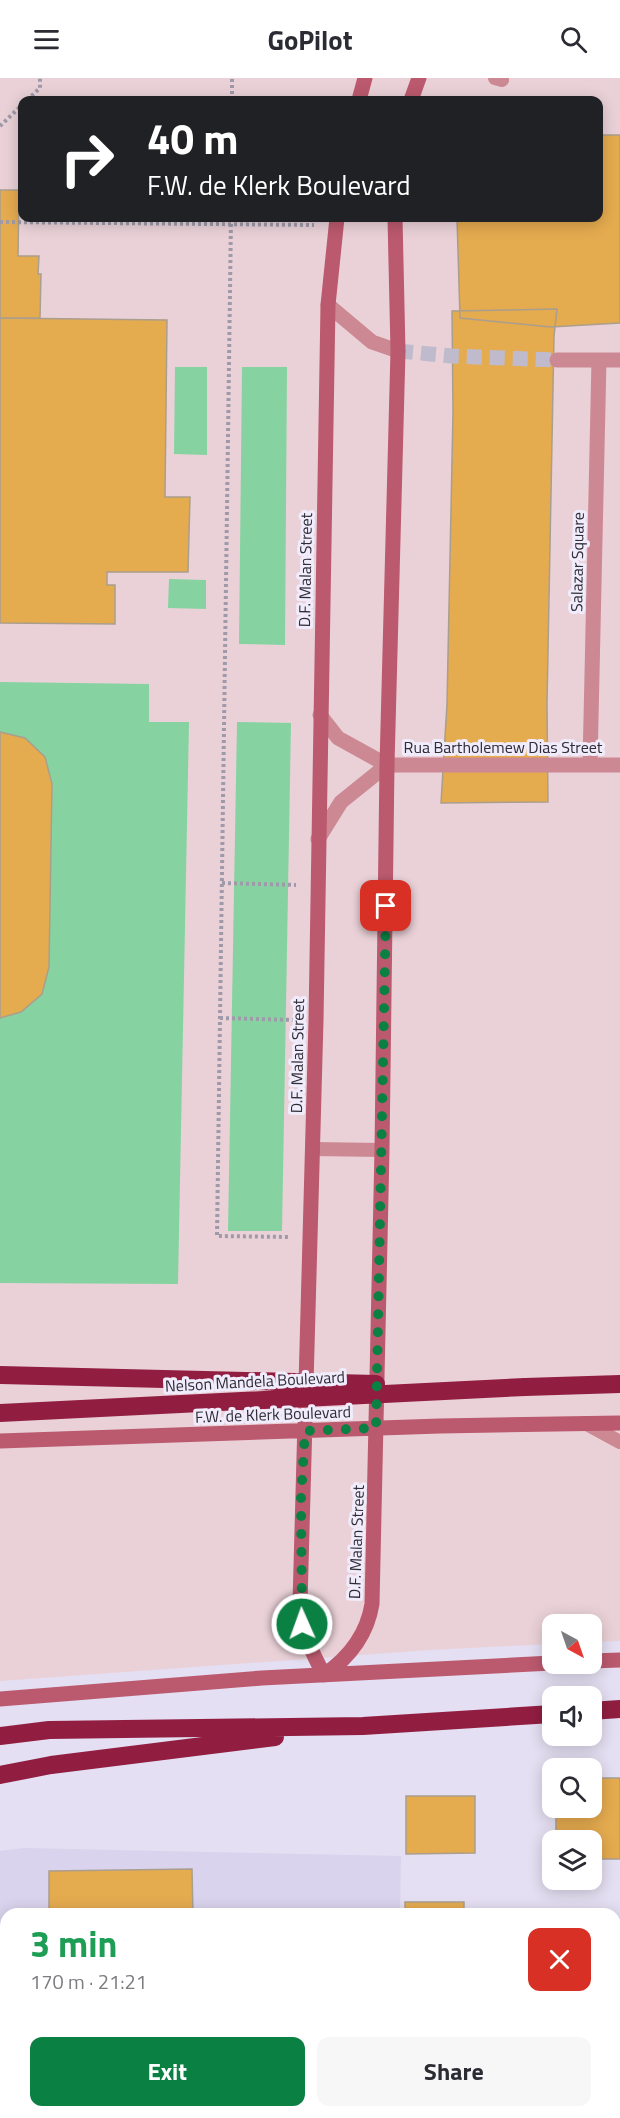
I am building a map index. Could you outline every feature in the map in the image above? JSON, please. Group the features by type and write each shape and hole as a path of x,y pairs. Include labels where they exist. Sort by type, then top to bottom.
{"highway":[{"path":"0,1375 525,1387"},
{"name":"Nelson Mandela Boulevard","path":"0,1413 620,1384"},
{"path":"602,1710 620,1709"},
{"path":"0,1736 49,1730 363,1726 542,1715"},
{"path":"0,1775 51,1765 363,1726"}],"street":[{"path":"360,96 365,78"},
{"path":"412,96 419,78"},
{"name":"D.F. Malan Street","path":"336,225 328,305 316,1020 305,1431 301,1498 302,1624 309,1648 324,1675 349,1655 370,1618 375,1549 387,765 398,351 395,222"},
{"path":"328,305 372,342 398,351"},
{"path":"557,360 620,360"},
{"name":"Salazar Square","path":"591,764 599,360"},
{"name":"Rua Bartholemew Dias Street","path":"320,715 339,738 387,765 620,765"},
{"name":"Rua Bartholemew Dias Street","path":"318,839 341,802 387,765"},
{"name":"F.W. de Klerk Boulevard","path":"0,1441 376,1428 620,1423"},
{"path":"602,1661 620,1660"},
{"path":"0,1699 324,1675 542,1664"}],"lane":[{"path":"313,1149 382,1150"},
{"path":"585,1423 620,1442"}],"path":[{"path":"31,96 40,88 40,78"},
{"path":"232,78 232,96"},
{"path":"0,126 18,109"},
{"path":"0,222 336,225"},
{"path":"230,224 217,1236 311,1238"},
{"path":"222,883 318,886"},
{"path":"220,1018 316,1020"}],"shaded area":[{"path":"0,78 620,78 620,1641 602,1642 602,1614 542,1614 542,1644 431,1650 0,1681"},
{"path":"24,1848 401,1856 400,1908 0,1908 0,1851"}],"green space":[{"path":"175,367 207,367 207,455 174,454"},
{"path":"242,367 287,367 285,645 239,644"},
{"path":"169,579 206,580 206,609 168,608"},
{"path":"0,682 149,684 149,722 189,722 178,1284 0,1283"},
{"path":"237,722 291,723 282,1231 228,1231"}],"building":[{"path":"603,135 620,135 620,323 551,327 460,318 457,222 603,222"},
{"path":"0,190 18,190 18,256 39,256 40,318 0,318"},
{"path":"557,309 554,336 547,704 548,802 441,803 447,704 453,412 452,311"},
{"path":"0,318 167,320 165,497 190,497 188,572 107,572 107,585 115,585 115,624 0,623"},
{"path":"0,732 25,738 45,757 52,784 49,967 42,994 21,1012 0,1018"},
{"path":"602,1778 620,1778 620,1859 602,1859 602,1830 556,1830 556,1818 602,1818"},
{"path":"406,1796 475,1796 475,1853 406,1854"},
{"path":"192,1869 193,1908 49,1908 49,1871"},
{"path":"405,1902 464,1902 464,1908 405,1908"}],"tunnel":[{"path":"398,351 452,356 557,360"}],"route":[{"path":"302,1624 300,1603 301,1498 305,1431 376,1428 386,906"}]}
